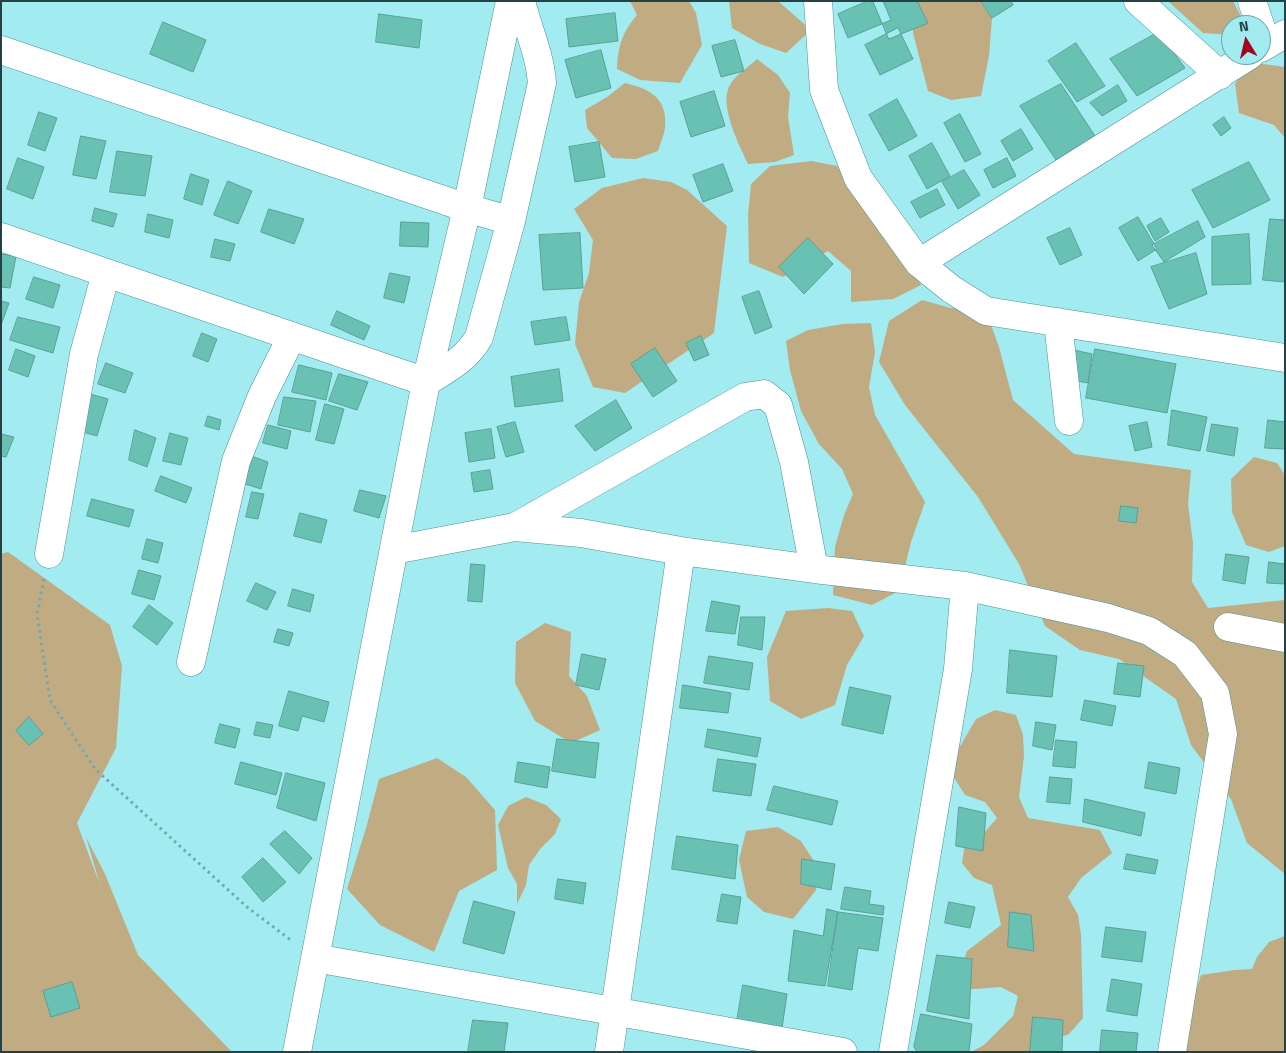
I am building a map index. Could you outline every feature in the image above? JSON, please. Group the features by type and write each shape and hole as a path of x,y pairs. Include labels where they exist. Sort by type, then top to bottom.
{"street":[{"path":"298,1052 426,382 467,208 510,1"},
{"path":"426,382 462,359 472,349 479,337 511,221 542,83 541,64 521,1"},
{"path":"818,1 824,90 858,178 919,263 951,289 986,311 1285,358"},
{"path":"1138,1 1220,75"},
{"path":"1252,1 1256,15"},
{"path":"1,50 467,208 511,221"},
{"path":"919,263 1220,75 1232,65"},
{"path":"1,237 426,382"},
{"path":"49,554 84,354 106,273"},
{"path":"1058,322 1069,421"},
{"path":"191,662 236,461 262,396 292,336"},
{"path":"515,527 745,397 764,394 778,405 794,462 814,569"},
{"path":"394,550 515,527 581,533 682,551 814,569 965,586 1108,618 1149,631 1185,654 1215,693 1223,734 1172,1052"},
{"path":"609,1052 682,551"},
{"path":"893,1052 958,669 965,586"},
{"path":"1228,627 1285,638"},
{"path":"315,958 843,1052"}],"path":[{"path":"49,554 37,614 50,700 95,769 247,907 315,958"}],"shaded area":[{"path":"630,1 689,1 696,13 702,45 680,83 640,80 617,69 618,53 622,40 637,15"},
{"path":"729,1 778,1 811,30 786,53 760,44 732,28"},
{"path":"913,1 980,1 992,18 989,56 981,96 951,100 928,91 913,33"},
{"path":"1168,1 1233,1 1240,15 1221,15 1221,34 1203,33"},
{"path":"757,59 778,75 790,93 788,117 794,155 775,162 748,164 731,124 726,101 727,91 731,83"},
{"path":"1247,65 1285,67 1285,138 1274,125 1239,113 1235,84"},
{"path":"625,83 642,88 656,96 664,109 664,131 658,151 636,159 612,158 587,128 585,110 607,97"},
{"path":"811,161 837,166 862,206 902,240 921,285 893,299 851,302 851,271 828,251 783,277 749,263 748,215 751,184 770,166"},
{"path":"643,178 671,182 687,190 727,226 714,333 625,393 593,387 575,344 579,302 589,273 593,240 574,209 602,188"},
{"path":"922,300 951,308 986,311 999,347 1013,400 1074,454 1191,470 1188,504 1193,543 1192,582 1208,608 1285,600 1285,874 1247,843 1231,799 1191,745 1176,699 1119,659 1080,650 1045,626 1019,564 978,497 905,405 879,362 889,321"},
{"path":"871,323 875,352 869,387 875,415 925,502 911,542 899,591 872,605 833,595 835,547 844,515 853,494 842,469 819,444 801,411 790,370 786,341 808,330 843,324"},
{"path":"1254,457 1277,463 1285,475 1285,546 1269,552 1246,545 1232,512 1231,479"},
{"path":"8,552 110,625 122,666 116,748 77,823 100,885 86,837 105,874 138,955 232,1052 1,1052 1,554"},
{"path":"828,608 852,611 864,636 847,665 835,705 801,719 770,701 767,657 786,611"},
{"path":"545,623 571,632 569,676 587,696 600,730 571,743 535,721 515,683 516,642"},
{"path":"995,710 1016,715 1023,735 1024,756 1019,797 1028,818 1100,830 1112,853 1081,878 1068,897 1078,915 1081,935 1083,1018 1069,1034 1051,1041 1038,1052 971,1052 984,1045 1013,1016 1018,996 1001,987 961,990 960,971 967,951 1001,925 992,885 974,878 962,863 965,843 984,833 997,818 985,802 965,795 953,776 955,755 976,719"},
{"path":"437,758 466,777 495,810 497,870 459,891 434,952 380,925 347,889 379,779"},
{"path":"526,797 546,805 561,819 555,834 541,848 529,865 526,885 517,904 517,884 508,868 498,825 508,806"},
{"path":"778,827 801,841 814,861 816,890 793,919 764,912 747,897 739,860 746,831"},
{"path":"1285,936 1285,1052 1187,1052 1185,1024 1201,975 1252,969 1257,957 1269,942"}],"building":[{"path":"868,1 883,1 891,20 848,38 838,14"},
{"path":"873,1 917,1 928,23 889,39"},
{"path":"981,1 1011,1 1013,5 992,18"},
{"path":"615,13 618,41 569,47 566,19"},
{"path":"379,14 422,20 419,48 376,42"},
{"path":"163,22 206,40 193,72 150,54"},
{"path":"898,28 913,59 880,75 865,45"},
{"path":"1159,32 1185,68 1137,96 1110,59"},
{"path":"735,40 744,71 721,77 712,46"},
{"path":"1076,43 1105,86 1077,102 1048,61"},
{"path":"601,50 611,88 576,98 565,60"},
{"path":"1061,84 1095,136 1056,160 1020,106"},
{"path":"1118,85 1127,101 1102,116 1090,103"},
{"path":"714,91 725,126 691,137 680,102"},
{"path":"897,99 917,136 889,151 869,115"},
{"path":"39,112 57,118 45,151 28,145"},
{"path":"960,114 981,154 965,162 944,123"},
{"path":"1224,117 1231,128 1221,136 1213,125"},
{"path":"1021,129 1033,149 1013,161 1001,141"},
{"path":"81,136 106,141 96,179 73,175"},
{"path":"599,142 605,177 575,182 569,147"},
{"path":"932,143 950,176 927,189 909,156"},
{"path":"117,151 152,156 145,196 110,192"},
{"path":"18,158 44,167 33,199 7,189"},
{"path":"1007,158 1016,176 993,188 984,170"},
{"path":"1249,162 1270,200 1213,228 1192,190"},
{"path":"723,164 733,191 703,202 693,175"},
{"path":"964,170 980,195 958,209 942,182"},
{"path":"191,174 209,180 202,205 184,199"},
{"path":"228,181 252,191 238,224 214,215"},
{"path":"937,189 945,205 920,218 911,202"},
{"path":"95,208 117,214 113,227 92,221"},
{"path":"269,209 304,219 294,244 261,232"},
{"path":"148,214 173,220 169,238 145,232"},
{"path":"1138,217 1157,249 1138,261 1119,228"},
{"path":"1161,218 1169,232 1155,241 1147,226"},
{"path":"1270,219 1285,220 1285,282 1263,280"},
{"path":"1198,221 1205,237 1164,262 1152,245"},
{"path":"401,222 429,223 428,247 400,246"},
{"path":"1070,228 1082,255 1060,265 1047,238"},
{"path":"580,233 583,288 543,290 539,235"},
{"path":"1249,234 1251,284 1212,285 1212,237"},
{"path":"808,238 833,264 804,294 779,267"},
{"path":"215,239 235,244 230,261 211,257"},
{"path":"1196,253 1207,294 1169,309 1151,267"},
{"path":"1,254 16,256 10,288 1,287"},
{"path":"390,273 410,277 404,303 384,298"},
{"path":"34,277 60,285 53,308 26,299"},
{"path":"759,291 772,327 755,334 742,297"},
{"path":"1,301 9,303 1,325"},
{"path":"337,311 370,326 364,340 331,325"},
{"path":"18,317 60,327 53,353 10,340"},
{"path":"566,317 570,340 535,345 531,322"},
{"path":"202,333 217,339 208,362 193,356"},
{"path":"701,336 709,355 694,361 686,343"},
{"path":"655,348 677,381 653,397 631,364"},
{"path":"16,349 35,356 28,377 9,370"},
{"path":"1095,349 1176,364 1167,413 1086,398"},
{"path":"1074,350 1092,354 1088,383 1071,380"},
{"path":"106,363 133,373 125,393 98,384"},
{"path":"299,365 332,373 326,400 292,392"},
{"path":"559,369 563,401 515,407 511,377"},
{"path":"339,374 368,382 357,410 329,401"},
{"path":"90,394 108,399 97,436 79,431"},
{"path":"284,397 316,401 310,432 278,425"},
{"path":"616,400 632,428 595,451 575,426"},
{"path":"325,404 344,409 334,444 316,440"},
{"path":"1172,410 1207,417 1200,451 1168,445"},
{"path":"208,416 221,420 219,430 205,426"},
{"path":"1268,420 1285,422 1285,449 1265,448"},
{"path":"515,422 524,452 506,457 497,427"},
{"path":"1147,422 1152,447 1135,451 1129,426"},
{"path":"1212,424 1238,428 1234,456 1207,451"},
{"path":"268,425 291,431 287,449 263,443"},
{"path":"491,429 495,458 469,462 465,433"},
{"path":"135,430 156,438 147,467 129,460"},
{"path":"170,433 188,438 181,465 163,461"},
{"path":"1,434 14,437 6,457 1,456"},
{"path":"243,453 268,462 261,489 236,481"},
{"path":"490,470 493,489 474,492 471,473"},
{"path":"161,476 192,488 186,503 155,491"},
{"path":"360,490 386,496 379,518 354,511"},
{"path":"252,492 264,494 258,519 246,517"},
{"path":"92,499 134,510 129,527 87,516"},
{"path":"1121,506 1138,508 1136,523 1119,521"},
{"path":"300,513 327,520 321,543 294,536"},
{"path":"147,539 163,543 158,563 142,559"},
{"path":"1226,554 1249,557 1245,584 1223,580"},
{"path":"1269,562 1285,564 1285,584 1267,583"},
{"path":"471,564 485,565 482,602 468,601"},
{"path":"139,570 161,576 154,600 132,594"},
{"path":"256,583 276,592 267,610 247,601"},
{"path":"293,589 314,595 310,612 288,606"},
{"path":"712,601 740,606 735,634 706,631"},
{"path":"149,605 173,623 157,645 133,627"},
{"path":"741,617 765,617 762,650 738,645"},
{"path":"278,629 293,633 289,646 274,642"},
{"path":"1010,650 1057,656 1052,697 1007,693"},
{"path":"582,654 606,659 599,690 576,685"},
{"path":"709,656 753,663 749,690 704,683"},
{"path":"1118,663 1144,666 1140,697 1114,694"},
{"path":"683,685 731,693 728,713 680,708"},
{"path":"850,687 891,696 883,734 842,725"},
{"path":"289,691 329,702 324,722 302,716 298,731 279,726"},
{"path":"1085,700 1116,706 1112,726 1081,720"},
{"path":"29,717 43,734 29,745 16,731"},
{"path":"257,722 273,725 270,738 254,735"},
{"path":"1036,722 1056,725 1052,750 1033,746"},
{"path":"220,724 240,729 235,748 215,743"},
{"path":"708,729 761,738 757,757 705,747"},
{"path":"557,739 599,743 595,778 552,771"},
{"path":"1056,740 1077,742 1075,768 1053,766"},
{"path":"718,759 756,764 751,796 713,791"},
{"path":"241,762 282,773 276,795 235,784"},
{"path":"518,762 550,767 547,788 515,782"},
{"path":"1149,762 1180,768 1176,794 1145,788"},
{"path":"286,773 325,783 316,821 277,808"},
{"path":"1050,777 1072,779 1070,804 1047,802"},
{"path":"774,786 838,801 832,825 767,810"},
{"path":"1085,799 1145,813 1141,836 1083,822"},
{"path":"959,807 986,813 983,851 956,846"},
{"path":"285,831 312,858 299,874 270,844"},
{"path":"677,836 738,845 735,879 672,869"},
{"path":"1127,854 1158,860 1155,874 1124,869"},
{"path":"263,858 286,882 263,902 242,877"},
{"path":"802,859 835,864 831,890 801,884"},
{"path":"558,879 586,883 583,904 555,899"},
{"path":"845,887 871,891 869,904 884,906 883,915 841,909"},
{"path":"722,894 741,897 737,924 717,921"},
{"path":"474,901 515,912 504,954 463,943"},
{"path":"949,902 975,907 970,928 945,923"},
{"path":"827,909 838,912 825,986 788,981 794,930 823,936"},
{"path":"838,912 883,918 878,951 858,948 852,990 828,986"},
{"path":"1010,912 1031,915 1034,951 1008,947"},
{"path":"1106,927 1146,932 1142,962 1102,957"},
{"path":"937,955 972,959 969,1019 927,1011"},
{"path":"1112,979 1142,984 1137,1016 1107,1011"},
{"path":"72,982 80,1008 51,1017 43,991"},
{"path":"743,985 787,994 782,1028 737,1021"},
{"path":"921,1014 972,1024 969,1052 917,1052 914,1047"},
{"path":"1033,1017 1063,1020 1062,1052 1030,1052"},
{"path":"473,1020 508,1023 504,1052 468,1052"},
{"path":"1102,1030 1138,1033 1136,1052 1100,1052"}]}
